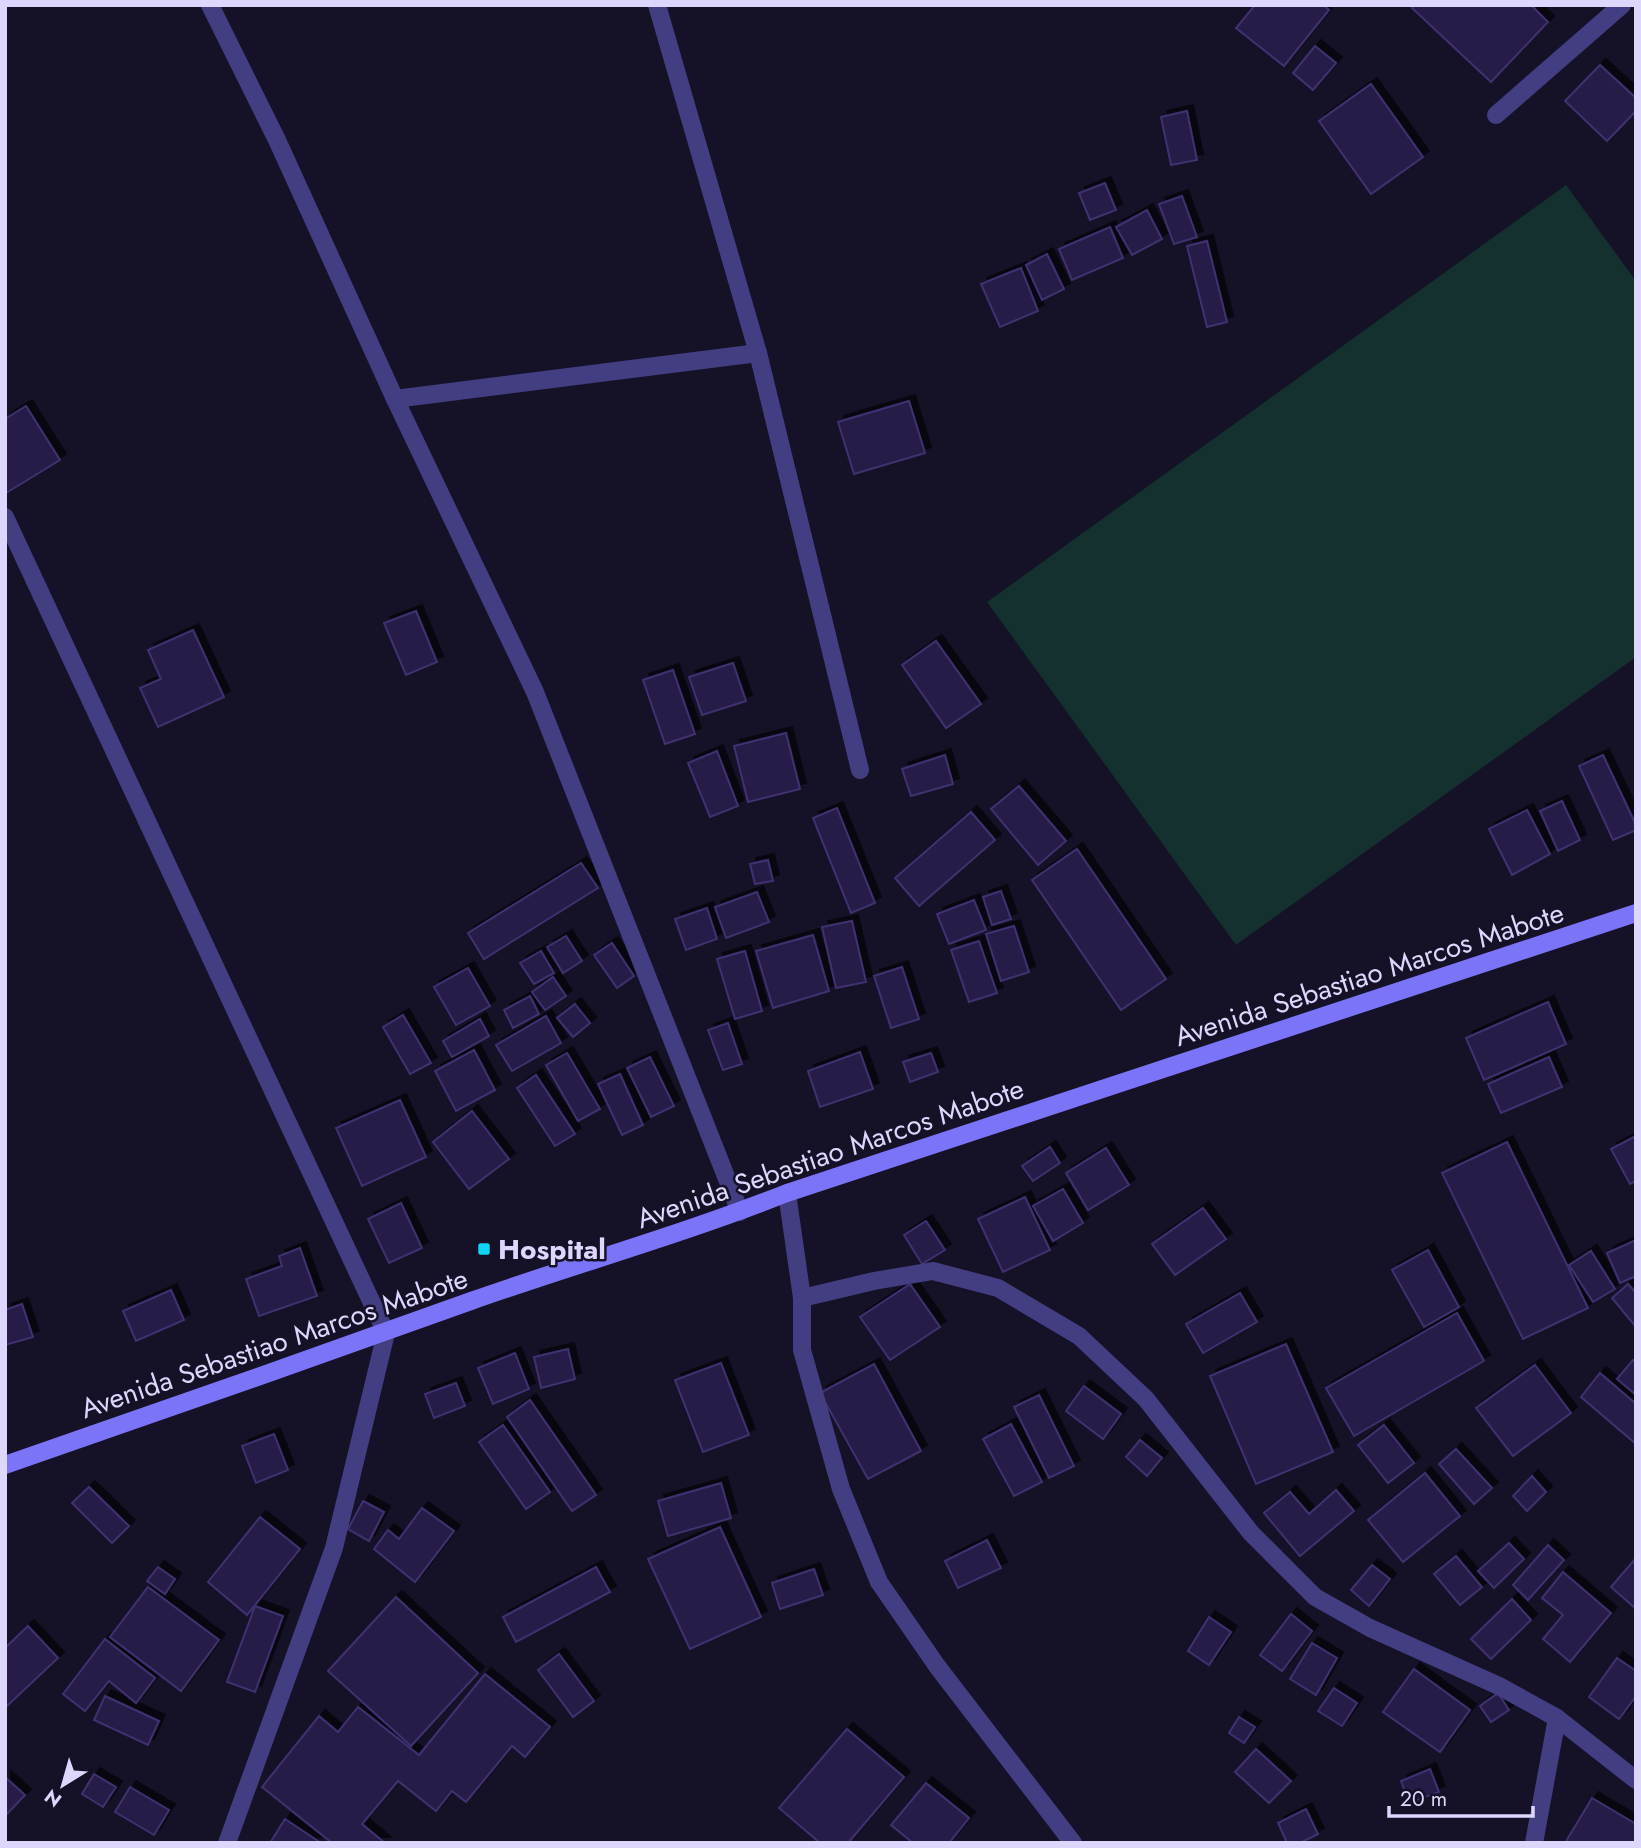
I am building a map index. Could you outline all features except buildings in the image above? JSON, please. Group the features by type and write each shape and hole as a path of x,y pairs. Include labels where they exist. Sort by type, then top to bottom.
{"main road":[{"name":"Avenida Sebastiao Marcos Mabote","path":"5,1465 472,1301 740,1212 787,1193 1636,913"}],"street":[{"path":"210,5 277,140 395,399 535,692 740,1212"},
{"path":"657,5 758,353 860,770"},
{"path":"1496,115 1622,5"},
{"path":"395,399 758,353"},
{"path":"5,517 386,1333 334,1548 227,1843"},
{"path":"787,1193 802,1298 802,1350 841,1489 879,1582 937,1666 1073,1843"},
{"path":"802,1298 874,1281 933,1271 998,1288 1079,1336 1146,1399 1251,1533 1315,1597 1370,1628 1499,1686 1557,1718 1636,1780"},
{"path":"1534,1843 1557,1718"}],"green space":[{"path":"1566,185 1636,281 1636,657 1236,945 987,602"}],"place":[{"name":"Hospital","path":"484,1249"}]}
